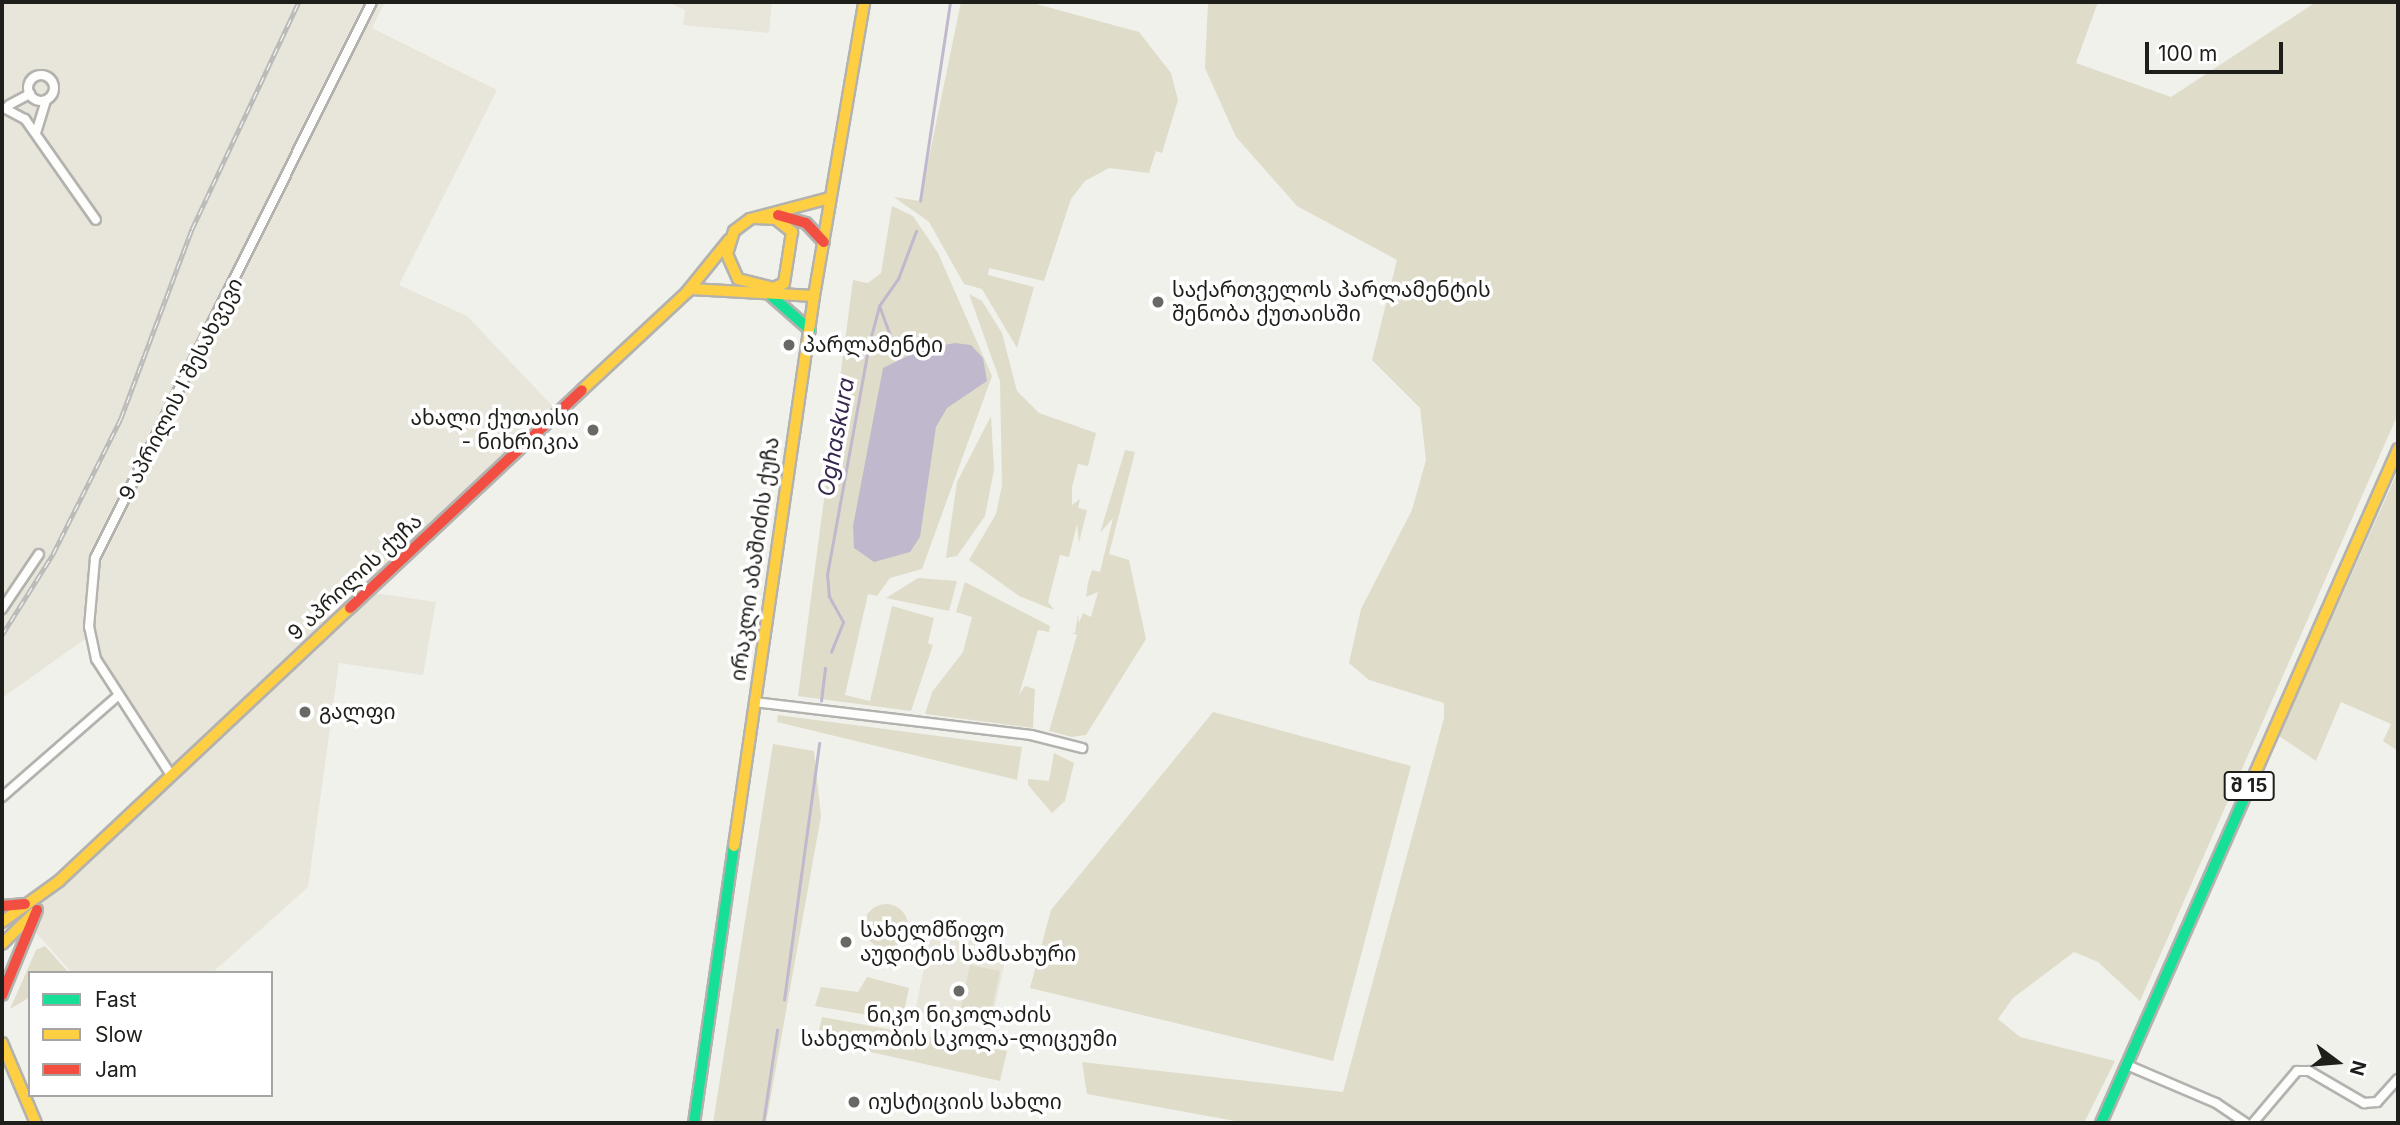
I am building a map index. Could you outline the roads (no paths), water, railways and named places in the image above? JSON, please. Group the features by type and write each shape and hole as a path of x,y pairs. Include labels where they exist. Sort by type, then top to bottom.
{"main road":[{"name":"ირაკლი აბაშიძის ქუჩა","path":"694,1123 814,296 864,2"},
{"path":"810,330 792,308 763,289 738,279 730,267 729,240 755,218 831,198"},
{"path":"771,213 806,223 824,242"},
{"path":"755,218 776,219 792,232 784,283 763,289"},
{"name":"9 აპრილის ქუჩა","path":"32,906 691,289 729,240"},
{"path":"691,289 763,289 814,296"},
{"name":"შ 15","path":"2101,1123 2398,449"},
{"path":"2,906 32,906"},
{"path":"2,922 32,906"},
{"path":"2,944 32,906"},
{"path":"2,995 32,906"},
{"path":"2,1043 36,1123"}],"street":[{"name":"9 აპრილის I შესახვევი","path":"171,775 119,695 90,642 95,558 373,2"},
{"path":"30,94 32,78 48,76 54,91 46,100 36,134"},
{"path":"46,100 30,94 4,106 36,134 96,220"},
{"path":"2,608 39,554"},
{"path":"2,797 119,695"},
{"path":"754,702 1031,735 1082,748"},
{"path":"2127,1065 2216,1103 2246,1123"},
{"path":"2253,1123 2297,1071 2309,1071 2364,1103 2377,1102 2398,1079"}],"waterway":[{"name":"Oghaskura","path":"920,201 950,2"},
{"name":"Oghaskura","path":"831,652 843,622 829,597 827,575 869,344 879,306 898,279 916,231"},
{"path":"880,307 899,359"},
{"name":"Oghaskura","path":"821,701 825,668"},
{"name":"Oghaskura","path":"784,1000 819,743"},
{"path":"763,1123 777,1030"}],"railway":[{"path":"2,635 53,554 121,418 192,229 299,2"}],"place":[{"name":"საქართველოს პარლამენტის შენობა ქუთაისში","path":"1158,302"},
{"name":"პარლამენტი","path":"789,345"},
{"name":"ახალი ქუთაისი - ნიხრიკია","path":"593,430"},
{"name":"გალფი","path":"305,712"},
{"name":"სახელმწიფო აუდიტის სამსახური","path":"846,942"},
{"name":"ნიკო ნიკოლაძის სახელობის სკოლა-ლიცეუმი","path":"959,991"},
{"name":"იუსტიციის სახლი","path":"854,1102"}]}
